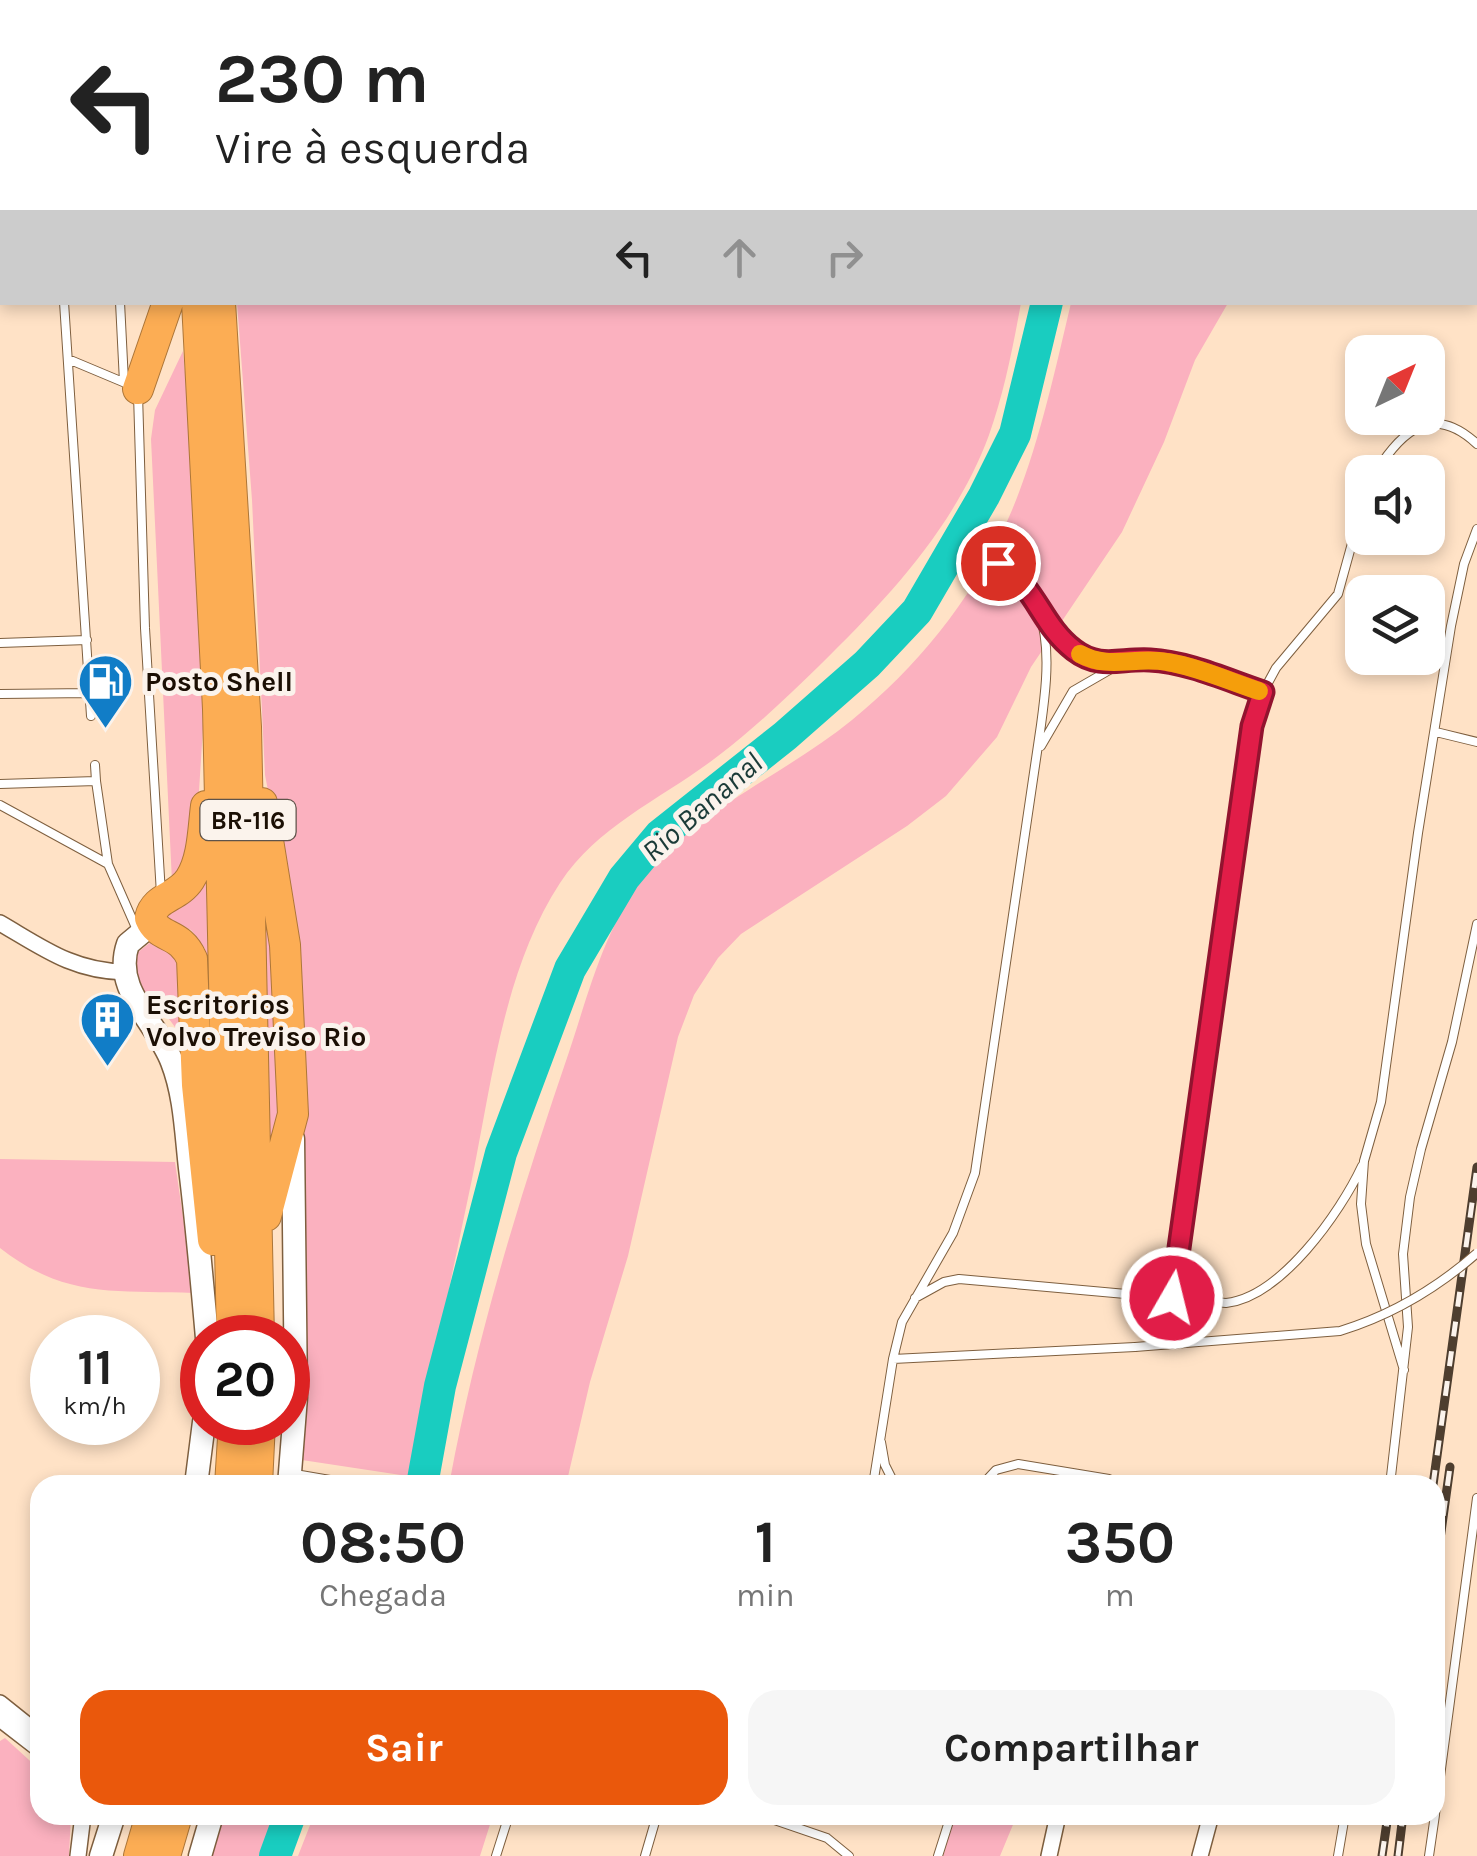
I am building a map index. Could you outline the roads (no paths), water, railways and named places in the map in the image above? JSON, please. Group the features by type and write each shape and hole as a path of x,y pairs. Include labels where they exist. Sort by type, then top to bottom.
{"highway":[{"path":"131,386 167,305"},
{"name":"BR-116","path":"197,305 218,709 232,1315"},
{"name":"BR-116","path":"220,305 246,727 257,1248 238,1315"},
{"path":"218,709 197,863 185,886 150,919 159,931 178,939 192,959 197,1085 209,1207 228,1315"},
{"path":"246,727 280,906 293,1114 257,1248"},
{"path":"231,1475 233,1445"},
{"path":"257,1475 259,1445"},
{"path":"139,1856 148,1825"},
{"path":"165,1856 174,1825"}],"main road":[{"path":"150,919 128,944 126,984 172,1062 228,1315"},
{"path":"290,1475 296,1397 293,1114"},
{"path":"197,1475 201,1445"},
{"path":"101,1856 111,1825"},
{"path":"200,1856 209,1825"}],"street":[{"path":"0,923 64,961 94,972 124,972"},
{"path":"0,1704 30,1727"},
{"path":"0,1719 30,1742"},
{"path":"78,1856 82,1825"},
{"path":"1049,1856 1056,1825"},
{"path":"1200,1856 1208,1825"}],"lane":[{"path":"64,305 90,716"},
{"path":"120,305 131,386 146,628 150,919"},
{"path":"68,359 131,386"},
{"path":"1388,455 1395,444 1426,424 1442,423 1477,444"},
{"path":"1404,1370 1366,1244 1361,1204 1364,1161 1381,1102 1454,611 1464,564 1477,529"},
{"path":"1172,1298 1252,726 1276,668 1338,594 1349,555"},
{"path":"875,1475 902,1322 953,1233 976,1173 1037,754 1047,678 1044,636 1038,610 1024,582 998,563"},
{"path":"1038,610 1075,651 1106,664 1146,659 1171,662 1263,692"},
{"path":"0,643 87,640"},
{"path":"1037,754 1073,690 1124,662"},
{"path":"0,694 90,694"},
{"path":"1436,732 1477,742"},
{"path":"95,764 108,864"},
{"path":"0,784 96,781"},
{"path":"0,806 108,864 150,919"},
{"path":"1391,1475 1408,1327 1403,1254 1410,1197 1420,1148 1452,1042 1477,924"},
{"path":"912,1301 927,1289 960,1279 1240,1302 1305,1250 1334,1216 1364,1161"},
{"path":"893,1358 1135,1347 1340,1332 1430,1291 1477,1253"},
{"path":"880,1436 890,1475"},
{"path":"991,1475 1006,1465 1080,1475"},
{"path":"1445,1739 1477,1498"},
{"path":"496,1856 505,1825"},
{"path":"645,1856 654,1825"},
{"path":"789,1825 827,1838 849,1856"},
{"path":"938,1856 948,1825"},
{"path":"1338,1856 1343,1825"},
{"path":"1430,1856 1434,1825"}],"waterway":[{"name":"Rio Bananal","path":"424,1475 440,1386 501,1153 570,969 624,878 660,835 785,736 867,664 917,611 1015,434 1046,305"},
{"name":"Rio Bananal","path":"275,1856 286,1825"}],"railway":[{"path":"1434,1475 1477,1167"},
{"path":"1445,1503 1450,1467"},
{"path":"1382,1856 1387,1825"},
{"path":"1398,1856 1402,1825"}],"place":[{"name":"Posto Shell","path":"106,730"},
{"name":"Escritorios Volvo Treviso Rio","path":"107,1069"}]}
